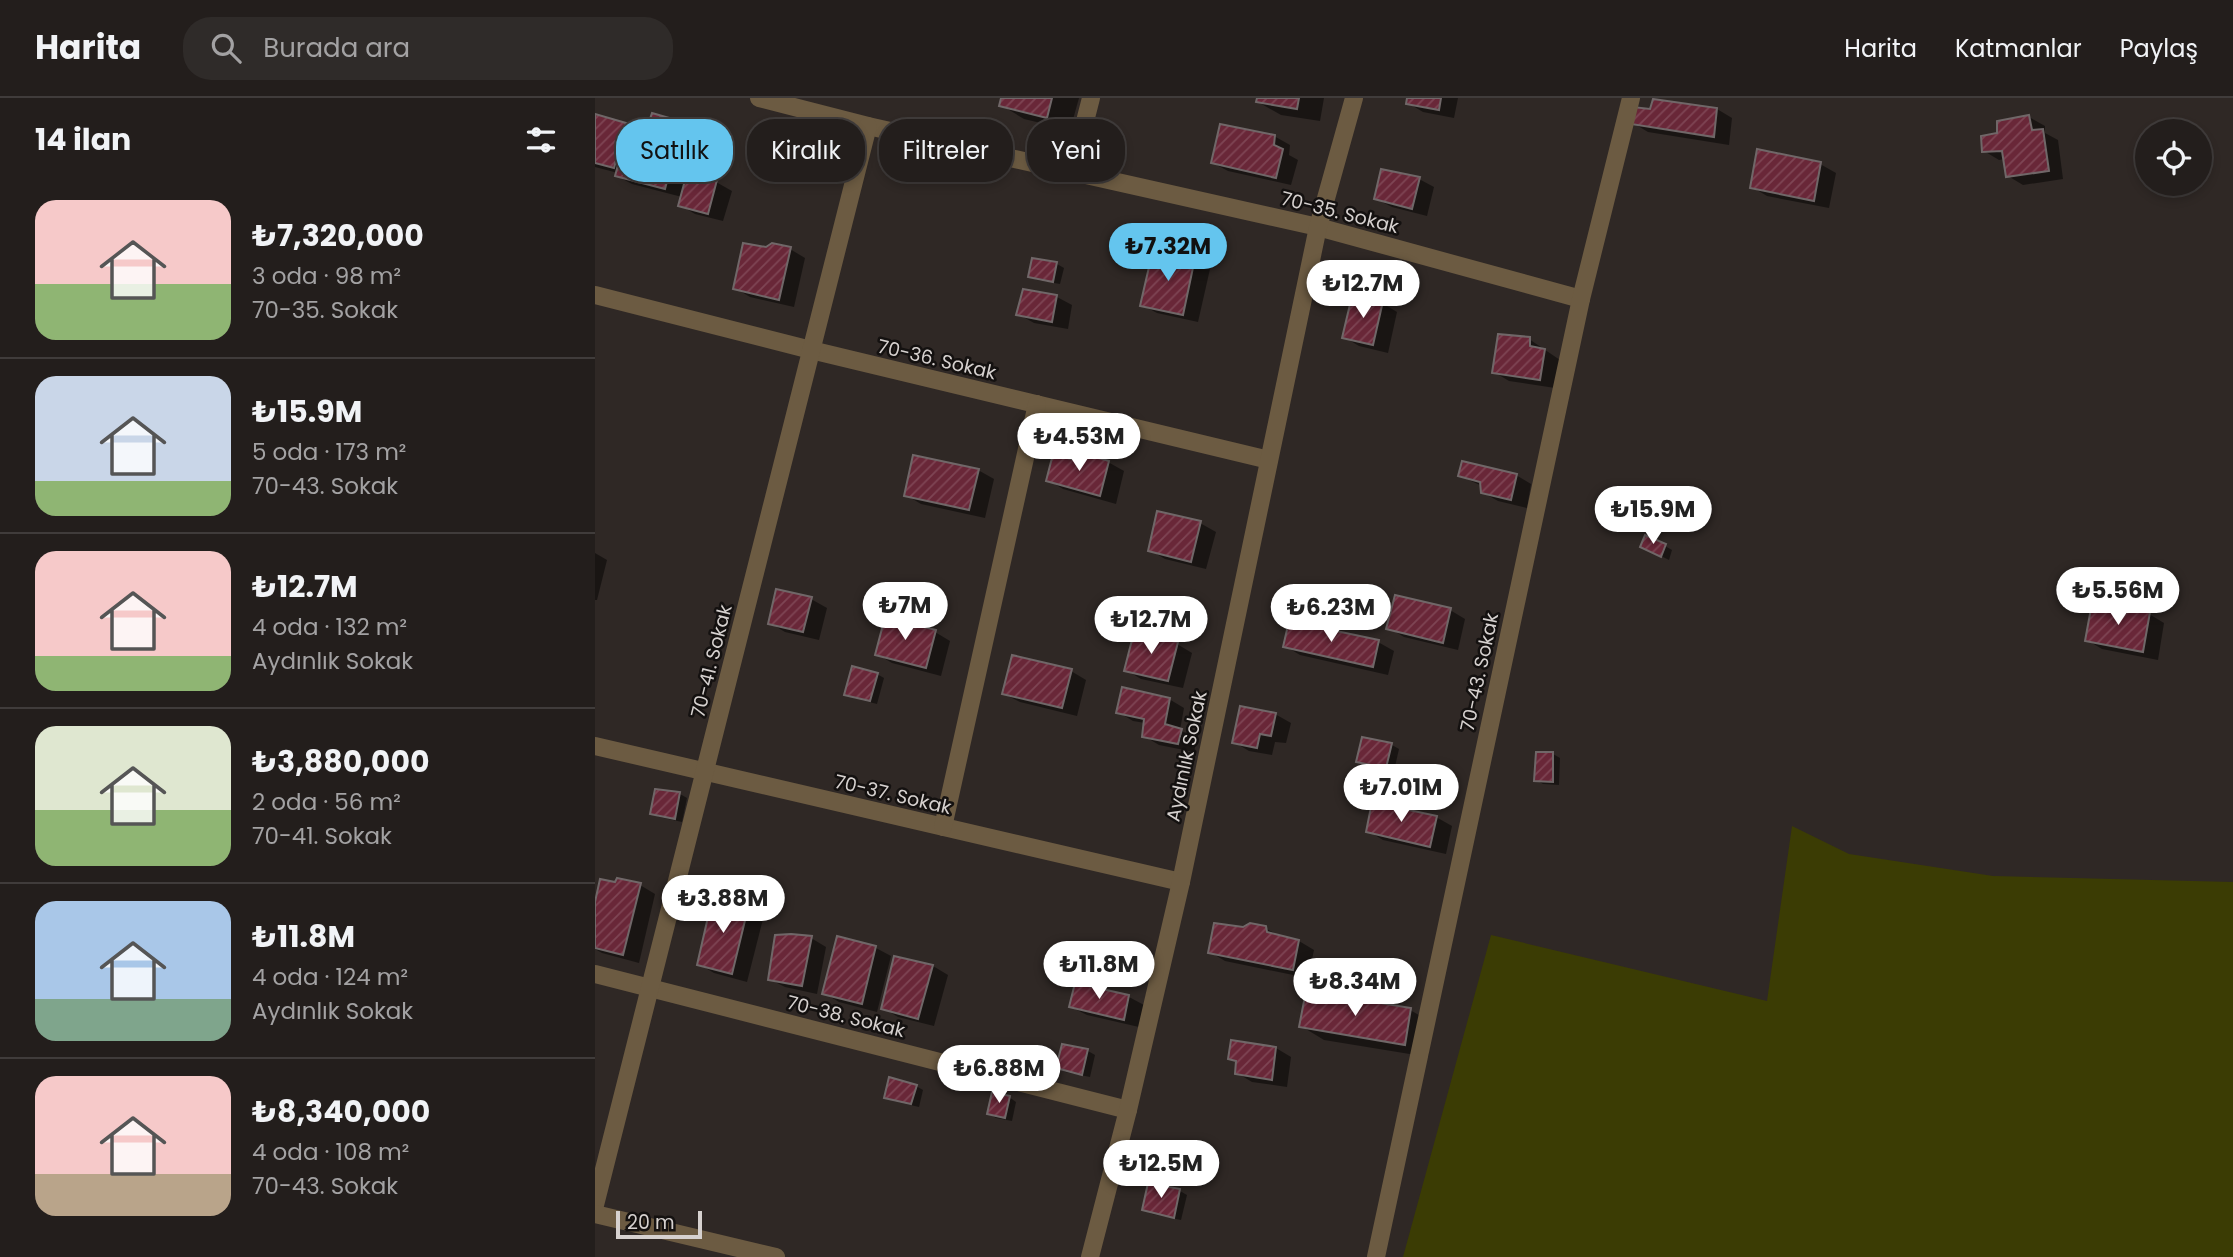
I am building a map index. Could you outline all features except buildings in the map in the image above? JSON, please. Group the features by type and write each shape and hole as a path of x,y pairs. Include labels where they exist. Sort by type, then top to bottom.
{"street":[{"name":"70-35. Sokak","path":"759,98 1027,162"},
{"path":"1086,119 1091,98"},
{"name":"Aydınlık Sokak","path":"1090,1257 1128,1110 1181,882 1318,227 1354,98"},
{"name":"70-43. Sokak","path":"1376,1257 1581,299 1631,98"},
{"name":"70-41. Sokak","path":"595,1205 868,126"},
{"name":"70-35. Sokak","path":"1117,182 1318,227 1581,299"},
{"name":"70-36. Sokak","path":"595,295 1269,460"},
{"path":"943,827 1037,404"},
{"name":"70-37. Sokak","path":"595,746 1181,882"},
{"name":"70-38. Sokak","path":"595,974 1128,1110"},
{"path":"595,1214 776,1257"}],"shaded area":[{"path":"1792,826 1849,854 1993,876 2233,882 2233,1257 1403,1257 1491,935 1767,1001"}]}
